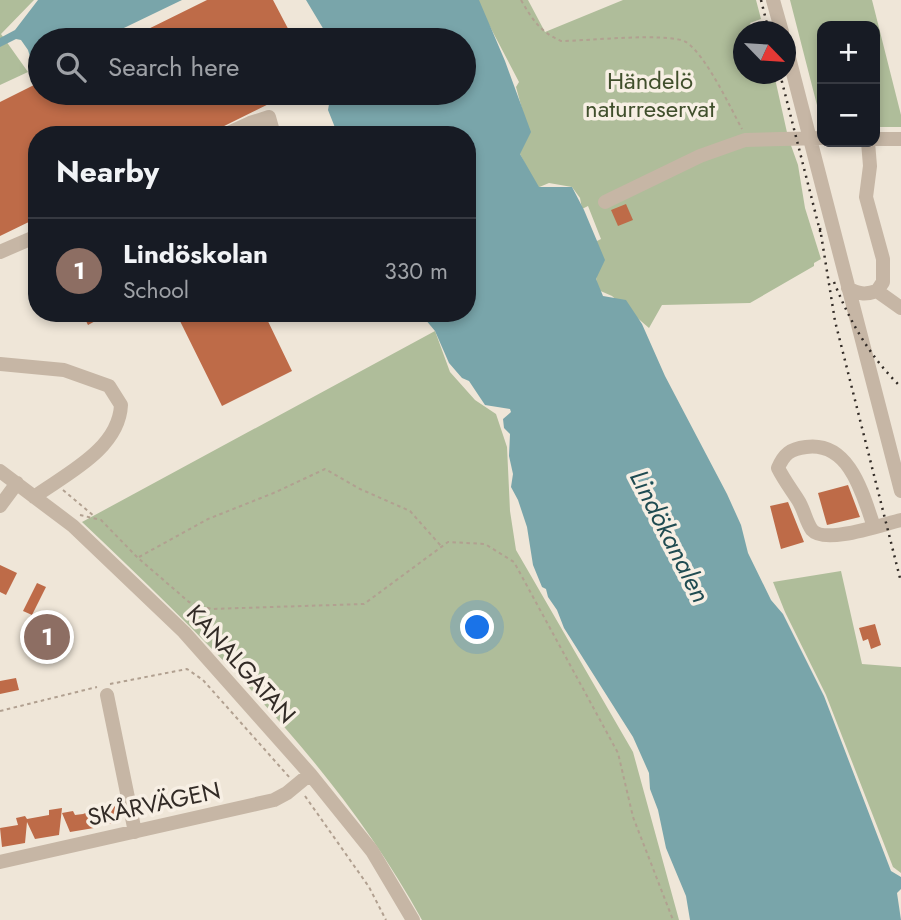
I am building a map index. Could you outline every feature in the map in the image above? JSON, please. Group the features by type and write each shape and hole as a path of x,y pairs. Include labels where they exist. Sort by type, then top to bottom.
{"street":[{"path":"773,0 779,21"},
{"path":"796,77 816,138 848,288 901,491"},
{"path":"242,126 269,117 272,126"},
{"path":"605,202 700,156 745,140 816,138"},
{"path":"880,139 901,139"},
{"path":"868,147 870,166 866,197 883,259 884,273 883,282 874,292"},
{"path":"0,252 28,240"},
{"path":"848,288 856,293 874,292 901,308"},
{"path":"0,365 64,370 108,386 121,405 118,421 96,453 34,497"},
{"path":"874,527 859,481 846,463 827,450 810,446 792,449 783,457 778,468 813,531 821,535 838,535 874,527 901,520"},
{"name":"KANALGATAN","path":"0,471 65,520 184,632 310,774 372,851 413,920"},
{"path":"0,506 17,483"},
{"path":"107,695 135,832"},
{"name":"SKÅRVÄGEN","path":"0,862 274,800 310,774"}],"path":[{"path":"521,0 535,24 547,35 561,41 667,37 685,42 696,52 714,78 742,129 745,140"},
{"path":"138,558 208,519 326,469 360,489 410,511 441,547"},
{"path":"54,483 96,518"},
{"path":"65,520 82,514 101,520 138,558 189,602 211,608 364,604 448,541 485,544 514,562 618,753 633,817 673,920"},
{"path":"0,711 106,684 187,669 203,680 296,785 369,887 386,920"}],"green space":[{"path":"0,0 34,0 1,34 28,72 0,85"},
{"name":"Händelö naturreservat","path":"476,0 528,0 545,32 623,0 756,0 761,19 733,21 733,84 776,84 788,137 798,165 805,208 821,259 814,263 814,266 750,303 662,305 649,328 612,296 596,289 597,241 601,239 588,206 582,209 580,198 572,187 549,183 537,188 518,150 528,131 516,87 519,82"},
{"path":"790,0 872,0 877,21 817,21 817,105 796,21"},
{"path":"880,32 901,115 901,127 880,127"},
{"path":"435,331 450,372 475,400 496,414 507,447 510,511 516,550 633,752 679,920 422,920 351,809 310,758 223,660 82,522"},
{"path":"841,571 862,664 901,667 901,873 893,867 826,695 773,582"}],"water":[{"path":"38,0 182,0 124,28 28,28 28,50 21,40 16,39 0,47 0,38 15,30"},
{"name":"Lindökanalen","path":"306,0 479,0 531,132 520,154 539,187 572,187 605,260 596,279 603,296 626,300 642,324 665,376 727,494 741,525 748,553 771,600 783,614 824,696 891,871 901,877 901,889 897,893 901,920 690,920 686,896 666,848 658,810 650,789 649,773 633,737 564,628 533,565 527,527 511,487 513,474 509,456 510,434 504,428 503,419 511,412 510,409 485,405 469,381 462,378 449,363 435,331 428,322 476,322 476,126 334,126 328,110 329,105 476,105 476,28 323,28"}],"building":[{"path":"207,0 273,0 288,28 150,28"},
{"path":"28,88 28,105 267,105 224,126 28,126 28,222 0,236 0,102"},
{"path":"626,204 633,220 618,226 611,210"},
{"path":"180,322 268,322 292,371 222,406"},
{"path":"848,485 860,517 827,525 818,493"},
{"path":"788,502 804,542 781,549 770,506"},
{"path":"0,565 17,573 6,595 0,592"},
{"path":"37,583 46,587 32,615 23,611"},
{"path":"875,624 881,645 871,649 868,639 863,641 859,628"},
{"path":"16,678 19,690 0,694 0,681"},
{"path":"96,806 94,828 70,832 62,813 73,811 75,815 83,814 88,812 88,808"},
{"path":"115,806 118,822 106,824 103,808"},
{"path":"62,808 59,835 35,839 27,822 25,843 2,847 0,828 18,825 16,818 49,815 49,810"}],"railway":[{"path":"761,0 766,21"},
{"path":"783,84 821,235"},
{"path":"820,228 835,321 901,582"},
{"path":"834,282 862,338 880,364 901,387"}],"place":[{"name":"Lindöskolan","path":"47,637"}]}
